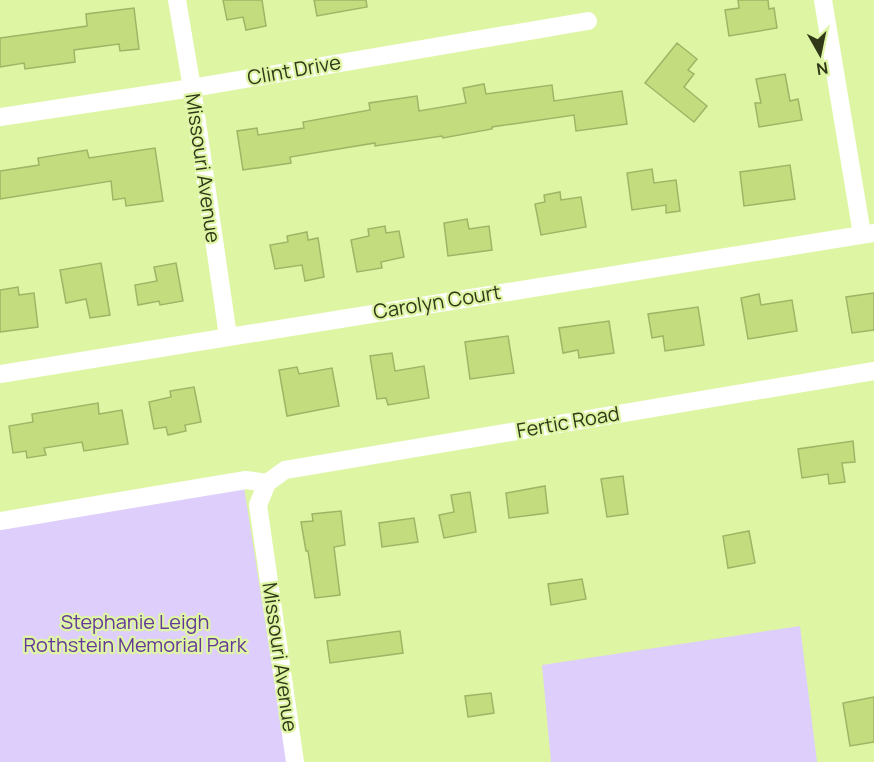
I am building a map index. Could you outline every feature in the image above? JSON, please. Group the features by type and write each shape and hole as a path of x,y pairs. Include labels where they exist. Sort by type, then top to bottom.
{"street":[{"name":"Missouri Avenue","path":"177,0 228,336"},
{"path":"824,0 868,233"},
{"name":"Clint Drive","path":"0,117 192,88 588,21"},
{"name":"Carolyn Court","path":"0,374 868,233"},
{"name":"Fertic Road","path":"267,483 285,470 874,371"},
{"path":"0,521 246,480 267,483"},
{"name":"Missouri Avenue","path":"267,483 258,505 295,762"}],"green space":[{"name":"Stephanie Leigh Rothstein Memorial Park","path":"244,487 287,762 0,762 0,525"},
{"path":"800,626 817,762 551,762 542,665"}],"building":[{"path":"223,0 262,0 266,26 246,30 243,17 227,20"},
{"path":"314,0 366,0 367,7 317,16"},
{"path":"738,0 768,0 769,9 774,8 777,28 729,36 725,10 739,8"},
{"path":"134,8 139,49 120,51 119,44 74,50 75,62 25,69 24,63 0,67 0,38 87,26 86,14"},
{"path":"677,43 697,59 688,70 694,74 684,87 707,106 694,122 645,83"},
{"path":"785,74 790,101 798,99 802,120 759,127 755,103 761,103 756,79"},
{"path":"484,84 486,94 552,85 554,101 622,91 627,124 576,131 574,115 492,127 492,129 443,138 442,136 375,146 375,143 290,157 291,163 243,170 237,131 257,128 258,135 304,128 303,122 370,110 369,103 417,96 419,111 466,103 463,88"},
{"path":"155,148 163,201 126,206 125,198 113,200 111,181 0,199 0,171 39,165 38,158 87,150 89,158"},
{"path":"790,165 795,199 744,206 740,172"},
{"path":"652,169 654,183 676,180 680,211 666,213 666,205 632,210 627,173"},
{"path":"560,192 561,200 581,197 586,227 541,235 535,204 545,202 544,195"},
{"path":"467,219 469,229 489,226 492,250 448,256 444,223"},
{"path":"385,226 386,233 399,231 404,257 381,262 382,268 357,272 351,240 369,236 368,229"},
{"path":"307,232 308,240 318,238 324,277 305,281 302,265 275,269 270,245 288,242 287,236"},
{"path":"101,263 110,315 90,318 86,299 66,303 60,270"},
{"path":"176,263 183,301 160,305 159,301 138,305 135,285 157,281 154,267"},
{"path":"18,287 19,295 34,293 38,327 0,332 0,290"},
{"path":"874,293 874,330 852,333 846,297"},
{"path":"759,294 761,305 792,300 797,331 748,339 741,298"},
{"path":"698,307 704,345 665,351 663,336 652,338 648,314"},
{"path":"609,321 614,353 579,358 578,350 563,353 559,328"},
{"path":"508,336 514,373 470,379 465,342"},
{"path":"392,353 395,371 424,366 429,398 388,405 386,398 377,399 370,356"},
{"path":"297,367 299,374 332,368 339,406 287,416 279,370"},
{"path":"194,387 201,422 185,425 186,431 168,435 166,427 154,429 149,402 171,397 170,391"},
{"path":"98,403 99,414 122,410 128,444 84,451 82,442 44,448 46,455 27,458 26,451 13,453 9,426 33,422 32,414"},
{"path":"853,441 855,462 842,463 845,482 829,484 828,474 802,478 798,449"},
{"path":"623,476 628,514 607,517 601,479"},
{"path":"545,486 548,513 509,518 506,493"},
{"path":"470,492 476,532 444,538 439,515 454,512 451,495"},
{"path":"341,511 345,545 334,547 340,595 315,598 301,522 313,521 312,514"},
{"path":"414,518 418,542 382,547 379,523"},
{"path":"749,531 755,563 728,568 723,536"},
{"path":"582,579 586,599 551,605 548,584"},
{"path":"400,631 403,653 330,663 327,641"},
{"path":"491,693 494,713 468,717 465,696"},
{"path":"874,697 874,742 850,746 843,703"}]}
